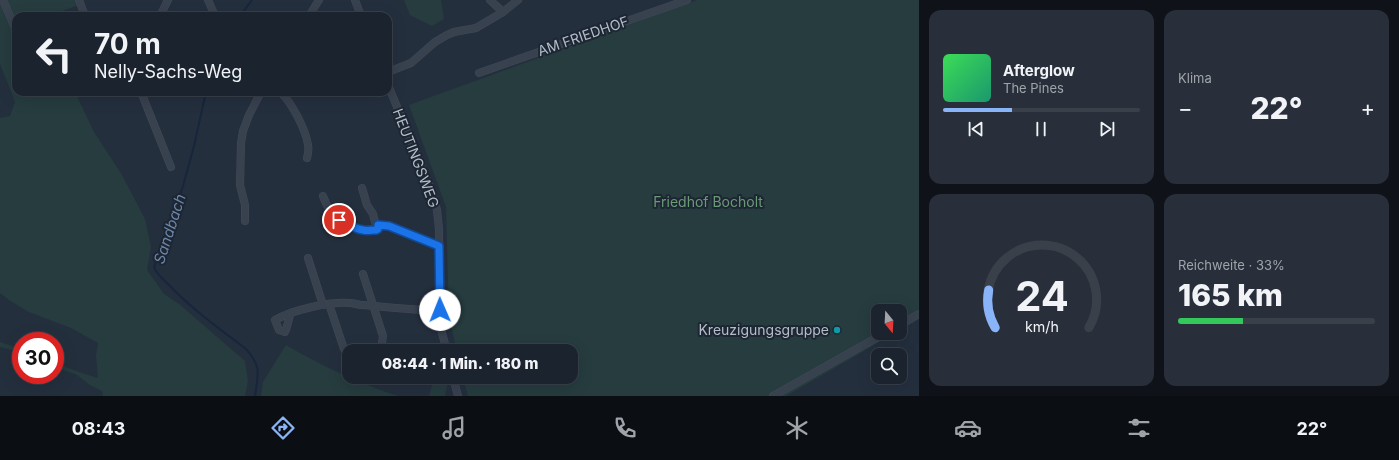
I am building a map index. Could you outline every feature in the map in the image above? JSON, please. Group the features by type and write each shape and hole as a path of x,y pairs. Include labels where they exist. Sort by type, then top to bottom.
{"street":[{"path":"3,0 12,21"},
{"path":"79,0 84,12"},
{"path":"162,12 168,0"},
{"path":"208,0 213,12"},
{"path":"312,12 319,0"},
{"path":"355,0 360,12"},
{"path":"490,0 503,12"},
{"path":"392,70 411,63 435,42 446,35 476,28 503,12 518,0"},
{"name":"AM FRIEDHOF","path":"479,73 687,0"},
{"name":"HEUTINGSWEG","path":"392,95 432,192 437,210 440,310 442,333 445,344"},
{"path":"143,96 171,167"},
{"path":"245,221 245,205 240,186 241,143 243,130 259,96"},
{"path":"284,96 289,102 301,124 308,145 307,158"},
{"path":"362,188 367,205 374,214 375,226"},
{"path":"323,196 332,214 339,220 355,228 365,231 375,226 389,226 439,246"},
{"path":"308,258 342,344"},
{"path":"363,274 383,336 382,344"},
{"path":"291,313 326,305 351,303 405,308 417,311 440,310"},
{"path":"907,320 919,314"},
{"path":"772,396 872,340"},
{"path":"455,384 458,396"}],"green space":[{"path":"0,0 77,0 79,5 60,12 12,12 12,94 0,64"},
{"path":"404,0 441,0 444,19 432,26 410,15"},
{"name":"Friedhof Bocholt","path":"697,0 919,0 919,319 907,326 907,304 871,304 871,340 883,340 786,396 468,396 465,384 578,384 578,344 455,344 449,318 446,207 409,105"},
{"path":"13,96 77,96 94,132 122,175 145,219 151,247 147,270 164,294 179,304 245,361 248,381 245,396 103,396 102,391 90,385 77,375 64,370 64,366 98,378 96,356 98,343 71,328 29,312 0,293 0,118 10,116 15,102"},
{"path":"0,342 12,346 12,350 0,347"},
{"path":"286,345 342,375 342,384 364,384 398,396 261,396 263,382"},
{"path":"447,384 445,396 429,396 432,385"}],"waterway":[{"name":"Sandbach","path":"243,12 252,0"},
{"name":"Sandbach","path":"205,96 183,186 154,267 161,277 188,303 246,349 251,355 255,361 258,371 255,396"}],"place":[{"name":"Kreuzigungsgruppe","path":"837,330"}],"route":[{"path":"339,220 365,231 372,229 376,230 378,229 378,225 389,226 439,246 440,310"}]}
